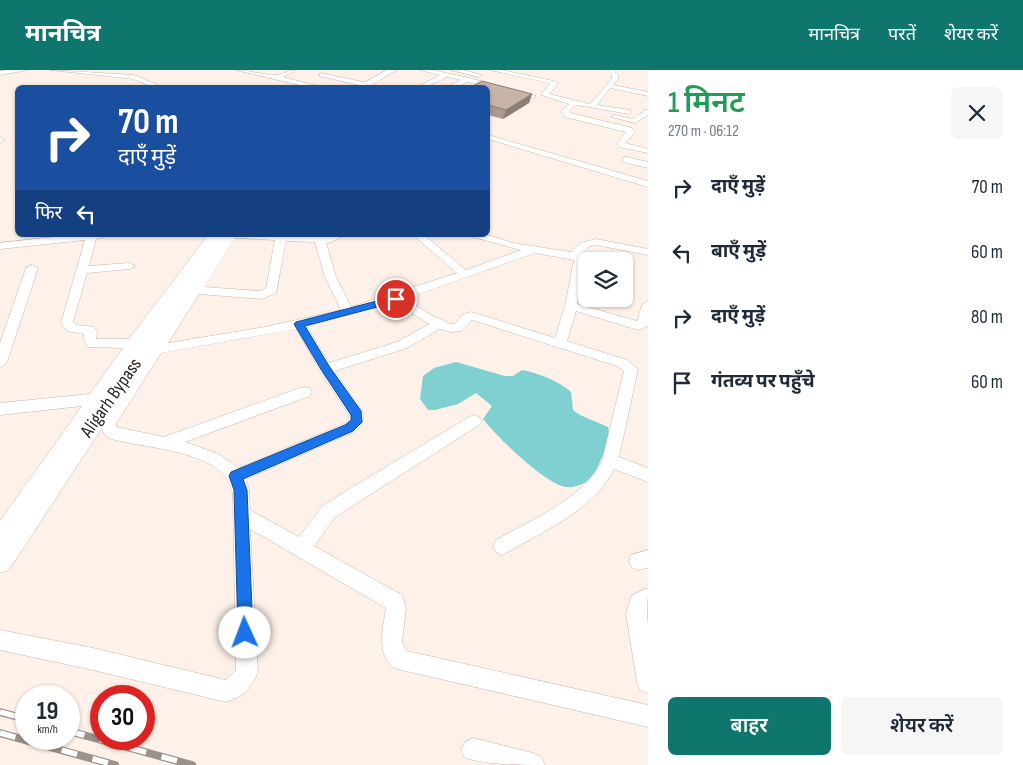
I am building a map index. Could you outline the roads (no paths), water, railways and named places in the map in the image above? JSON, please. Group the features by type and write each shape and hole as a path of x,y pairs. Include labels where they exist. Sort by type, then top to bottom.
{"main road":[{"path":"362,85 393,70"},
{"name":"Aligarh Bypass","path":"0,560 220,237"}],"street":[{"path":"0,73 25,70"},
{"path":"54,70 134,77 154,85"},
{"path":"92,74 102,70"},
{"path":"239,70 255,71 310,85"},
{"path":"277,77 293,70"},
{"path":"302,83 330,70"},
{"path":"423,70 487,85"},
{"path":"454,70 483,75"},
{"path":"592,106 616,76 610,70"},
{"path":"321,75 356,85"},
{"path":"424,85 446,75"},
{"path":"497,77 550,88"},
{"path":"497,77 552,82 555,84 544,95 572,105 631,121 647,115"},
{"path":"455,85 466,80"},
{"path":"490,86 533,96"},
{"path":"608,86 648,94"},
{"path":"647,115 592,106 572,105 566,111 568,115 629,130 631,132 624,138 622,144 648,151"},
{"path":"490,138 648,184"},
{"path":"626,160 648,165"},
{"path":"0,246 21,239 71,237"},
{"path":"96,237 82,270 67,323 70,327 89,330 91,332 89,339 93,344 134,342"},
{"path":"0,536 134,342 210,237"},
{"path":"0,640 93,659 226,691 236,689 243,682 247,672 240,485 236,476 227,467 211,458 164,443 114,434 109,430 108,423 231,237"},
{"path":"265,237 333,240 337,237"},
{"path":"420,237 464,274"},
{"path":"483,237 512,246 574,255 580,258 571,306 560,344"},
{"path":"195,290 268,294 272,290 281,238"},
{"path":"320,240 325,265 331,281 348,312"},
{"path":"574,255 584,245 596,242 648,252"},
{"path":"156,349 299,324 348,312 396,299 532,250"},
{"path":"82,270 129,266"},
{"path":"0,362 32,268"},
{"path":"396,299 440,324 455,328 471,316 622,363 631,369 610,461 603,475 590,491 567,508 502,546"},
{"path":"571,306 638,326 644,323 648,305"},
{"path":"236,476 349,428 356,422 357,414 326,369 299,324"},
{"path":"326,369 402,346 440,324"},
{"path":"164,443 305,392"},
{"path":"0,408 96,399"},
{"path":"302,549 317,525 329,511 474,421"},
{"path":"610,461 648,475"},
{"path":"241,514 395,602 391,649 401,660 648,716"},
{"path":"648,599 644,599 638,604 636,614 648,682"},
{"path":"473,750 533,765"}],"water":[{"path":"456,362 505,376 513,376 522,370 528,371 542,375 571,392 573,410 608,427 610,440 592,479 577,486 567,487 558,485 535,470 510,448 483,419 492,406 476,393 458,404 428,410 420,399 423,376 434,368"}],"railway":[{"path":"0,712 15,716"},
{"path":"0,733 115,765"},
{"path":"80,734 192,765"}]}
